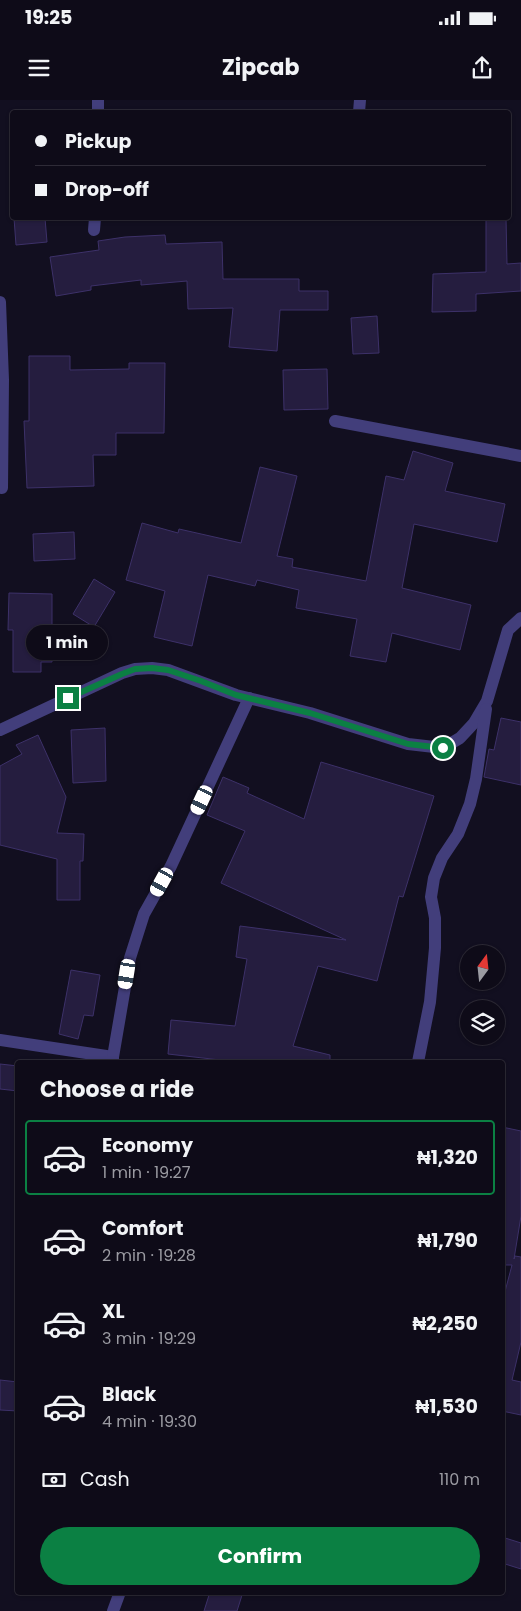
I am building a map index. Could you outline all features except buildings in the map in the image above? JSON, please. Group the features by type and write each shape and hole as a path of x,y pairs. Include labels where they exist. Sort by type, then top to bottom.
{"street":[{"path":"0,302 3,380 2,488"},
{"path":"335,420 521,456"},
{"path":"418,1060 430,1002 435,948 435,918 431,897 434,878 442,858 458,834 470,804 476,779 487,702 508,630 520,615"},
{"path":"0,730 16,724 52,704 135,669 152,668 168,670 236,695 310,713 408,744 443,748 460,738 474,723 487,702"},
{"path":"0,1040 113,1060 130,958 144,914 170,866 249,698"},
{"path":"113,1611 119,1595"}],"route":[{"path":"68,698 135,669 152,668 168,670 236,695 310,713 408,744 443,748"}]}
